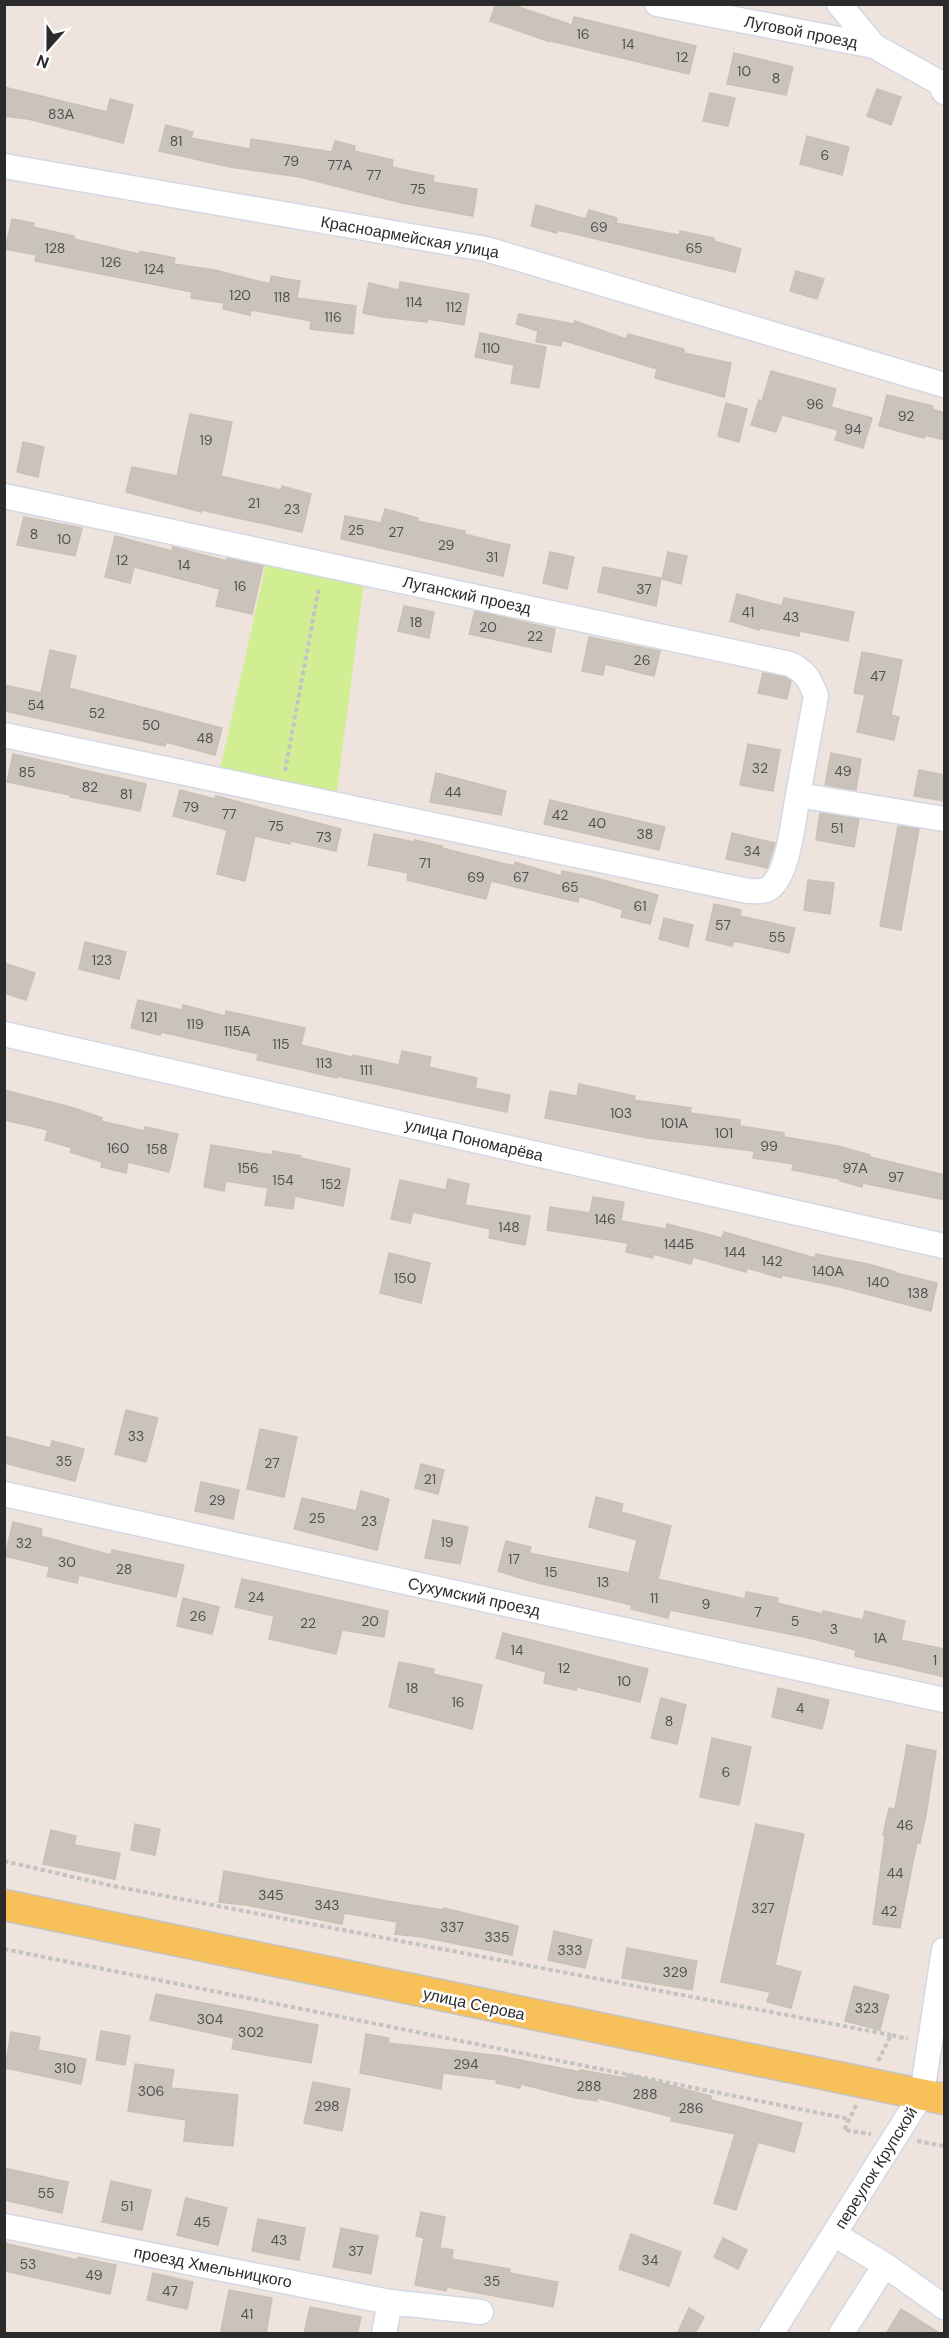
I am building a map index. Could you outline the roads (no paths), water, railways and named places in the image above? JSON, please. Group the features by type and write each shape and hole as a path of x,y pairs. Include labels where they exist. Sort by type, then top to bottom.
{"main road":[{"name":"улица Серова","path":"4,1905 933,2097"}],"street":[{"name":"Луговой проезд","path":"657,4 874,46 940,83 945,92"},
{"name":"Луговой проезд","path":"839,4 874,46"},
{"name":"Красноармейская улица","path":"4,166 486,249 945,385"},
{"name":"Луганский проезд","path":"4,496 778,662 802,670 811,681 816,696 783,871 777,883 765,891 748,891 4,735"},
{"path":"798,795 945,819"},
{"name":"улица Пономарёва","path":"4,1034 945,1246"},
{"name":"Сухумский проезд","path":"4,1494 945,1700"},
{"name":"переулок Крупской","path":"771,2334 834,2234 933,2097 945,1950"},
{"name":"проезд Хмельницкого","path":"4,2226 390,2302 481,2312"},
{"path":"834,2234 885,2265 945,2307"},
{"path":"841,2334 885,2265"},
{"path":"384,2334 390,2302"}]}
